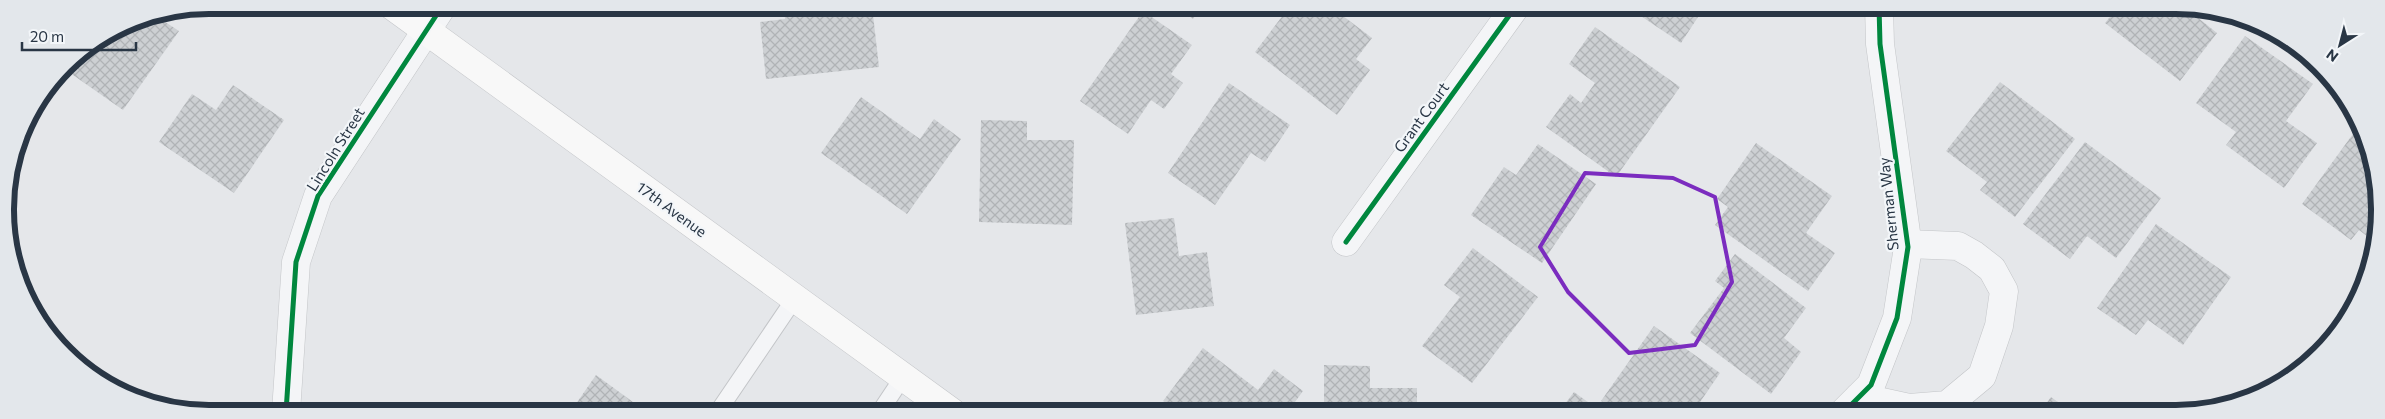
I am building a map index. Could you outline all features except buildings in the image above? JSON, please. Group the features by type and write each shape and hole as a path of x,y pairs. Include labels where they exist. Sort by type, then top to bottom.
{"main road":[{"name":"17th Avenue","path":"403,14 942,405"}],"street":[{"name":"Lincoln Street","path":"286,405 296,262 318,196 437,14"},
{"name":"Grant Court","path":"1346,242 1510,14"},
{"name":"Sherman Way","path":"1851,405 1871,385 1898,318 1907,244 1880,44 1879,14"},
{"path":"1907,244 1958,246 1974,255 1992,269 2004,291 2000,326 1982,376 1947,405"}],"lane":[{"path":"722,405 795,298"},
{"path":"885,405 903,376"}],"highlighted area":[{"path":"1585,173 1673,178 1715,197 1732,282 1695,345 1629,353 1568,292 1540,247"}],"cycle path":[{"path":"286,405 296,262 318,196 437,14"},
{"path":"1346,242 1510,14"},
{"path":"1851,405 1871,385 1897,318 1908,247 1880,44 1879,14"}]}
